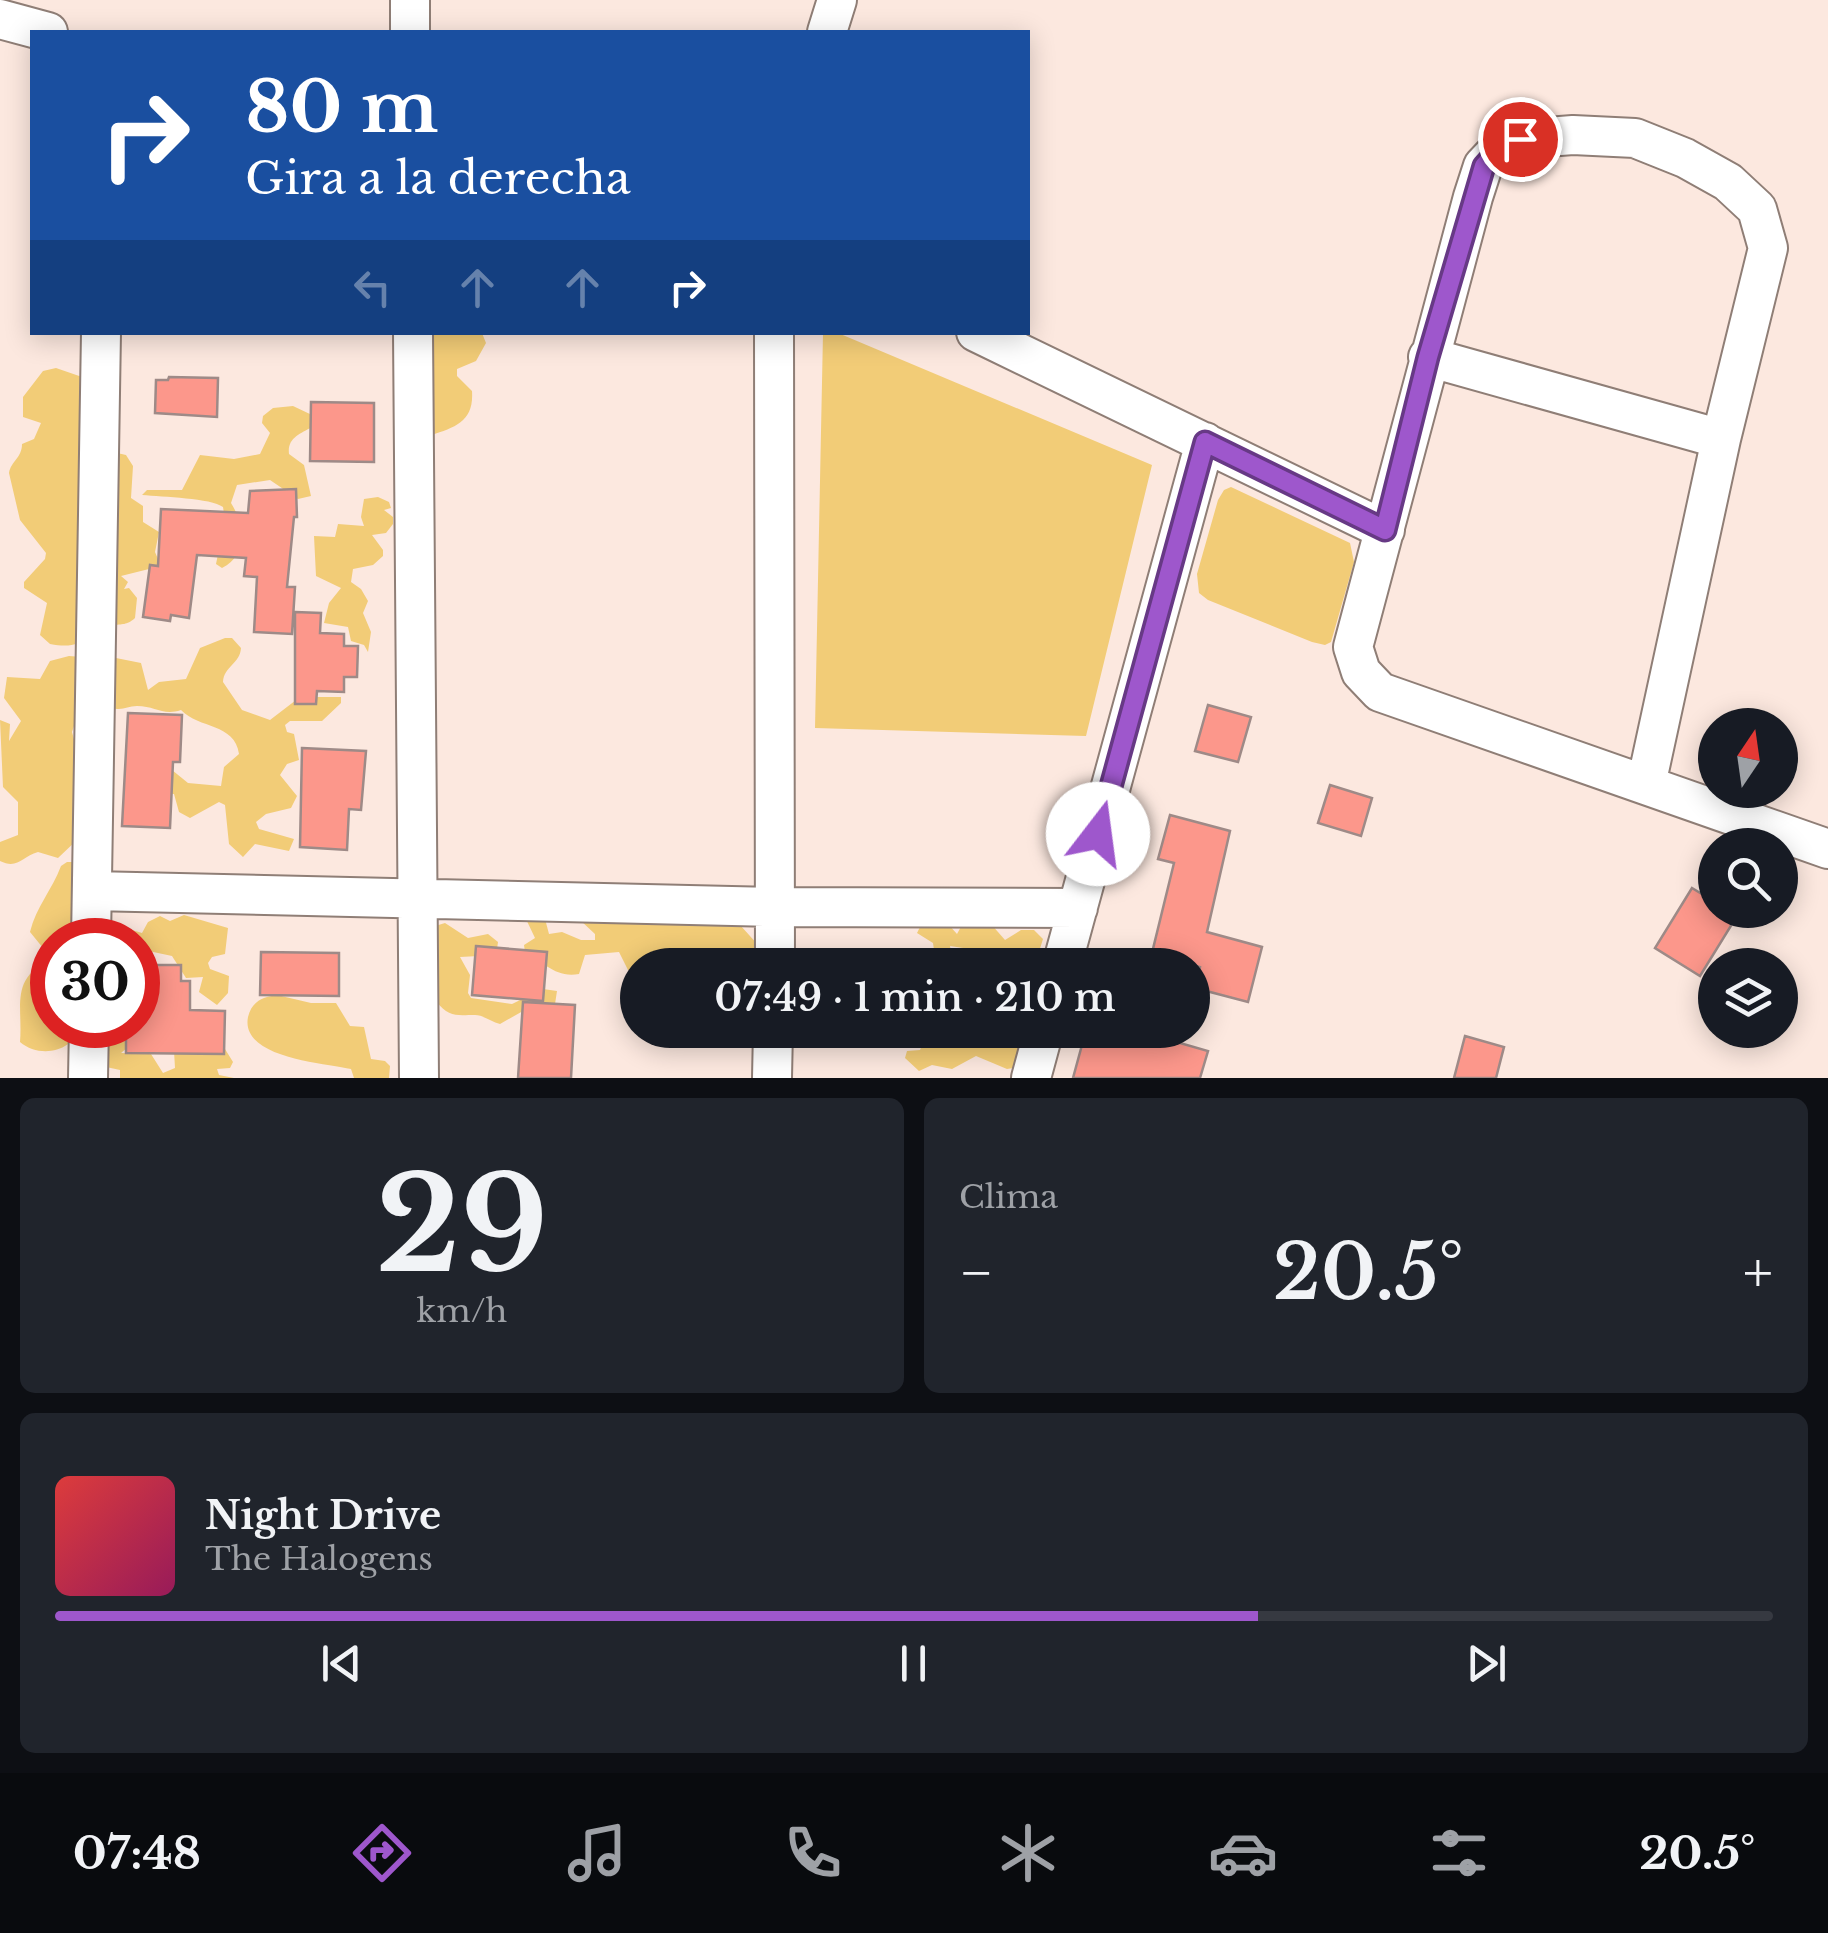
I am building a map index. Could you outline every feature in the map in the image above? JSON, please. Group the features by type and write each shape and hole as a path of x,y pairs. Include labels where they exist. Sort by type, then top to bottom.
{"street":[{"path":"410,0 410,30"},
{"path":"828,30 837,0"},
{"path":"0,20 40,30"},
{"path":"1646,785 1721,439 1768,248 1757,209 1728,182 1685,158 1634,138 1520,139 1501,147 1492,156 1484,166 1473,197 1354,647 1361,672 1380,692 1646,785 1828,848"},
{"path":"91,918 101,335"},
{"path":"413,335 418,1078"},
{"path":"774,335 775,948"},
{"path":"982,335 1385,530"},
{"path":"1428,357 1721,439"},
{"path":"1067,948 1205,442"},
{"path":"92,891 776,906 1078,908"},
{"path":"88,1078 89,1048"},
{"path":"772,1078 773,1048"},
{"path":"1031,1078 1039,1048"}],"shaded area":[{"path":"424,335 483,335 486,343 476,361 457,369 457,376 472,391 470,409 462,421 431,435 430,367 434,364"},
{"path":"823,335 843,335 1152,465 1086,736 815,728"},
{"path":"56,368 85,378 113,452 126,455 133,466 131,498 143,506 143,522 159,532 155,552 161,566 121,576 128,582 124,589 129,588 137,598 132,621 62,646 50,644 40,635 47,603 24,588 24,582 46,553 20,520 9,473 22,444 34,439 41,423 23,417 23,397 43,371"},
{"path":"293,406 312,415 312,427 295,437 289,449 289,454 304,465 311,496 298,499 270,480 237,485 231,503 241,529 240,547 222,568 216,564 225,520 223,507 198,500 142,495 147,490 182,490 200,455 234,459 260,454 270,433 262,423 263,416 273,408"},
{"path":"1231,487 1350,543 1354,562 1331,642 1312,642 1199,593 1197,574 1218,500"},
{"path":"378,497 389,502 391,508 384,510 393,517 386,533 372,535 383,556 373,565 353,569 351,582 368,601 363,613 371,632 368,652 364,645 351,641 348,627 324,623 329,603 341,588 316,576 314,536 335,537 338,524 364,526 364,499"},
{"path":"232,638 241,648 223,682 242,710 270,720 300,697 341,697 341,703 322,721 290,721 285,725 287,732 294,734 299,760 287,764 280,775 297,796 291,808 266,814 256,822 259,829 294,839 289,851 255,844 243,857 229,844 225,805 219,802 190,818 179,812 174,794 167,794 172,770 188,783 221,786 224,767 239,754 224,731 181,710 112,708 110,661 116,658 141,663 148,690 159,682 186,679 200,648"},
{"path":"82,657 78,714 72,732 81,766 74,785 78,839 58,858 38,852 16,863 6,863 0,861 0,842 18,835 18,802 3,787 0,720 10,724 9,741 21,721 4,698 7,677 40,679 50,661"},
{"path":"75,862 76,918 35,918 61,866"},
{"path":"184,915 228,928 225,954 212,957 208,963 210,969 229,976 228,993 217,1005 199,992 203,977 186,978 172,956 160,953 160,918 156,918 160,916 170,921"},
{"path":"544,915 549,934 562,932 581,940 595,940 595,934 580,920 731,915 759,948 620,948 620,954 585,955 579,974 570,975 525,952 524,945 535,938 525,917"},
{"path":"923,921 948,924 957,934 963,923 991,924 1005,940 1021,930 1034,930 1043,939 1040,948 934,948 933,943 917,933"},
{"path":"445,923 468,938 488,934 498,942 497,949 479,956 460,957 470,975 471,998 512,1004 543,989 557,991 555,1004 523,1011 500,1024 478,1015 445,1010 436,1001 439,988 432,927"},
{"path":"29,975 30,1048 20,1042 21,994"},
{"path":"277,995 311,1003 336,1003 350,1026 364,1027 371,1059 390,1066 389,1078 354,1078 351,1069 286,1056 257,1042 249,1031 252,1007"},
{"path":"217,1036 233,1062 230,1068 217,1069 219,1075 234,1078 120,1078 120,1070 97,1065 98,1048 127,1048 121,1053 151,1054 163,1073 175,1068 174,1051"},
{"path":"1020,1048 1022,1053 1020,1067 1007,1069 976,1056 952,1069 932,1065 919,1071 905,1058 907,1051"}],"building":[{"path":"218,378 217,417 155,413 156,380"},
{"path":"311,402 374,403 374,462 310,461"},
{"path":"296,489 297,517 287,587 295,587 292,634 254,632 257,577 244,576 246,558 197,555 189,618 171,615 170,621 143,617 150,565 158,566 161,509 248,513 250,491"},
{"path":"295,612 321,613 320,633 344,634 344,646 358,646 357,677 344,677 344,692 317,691 316,704 295,704"},
{"path":"1208,705 1251,717 1238,762 1195,751"},
{"path":"128,713 182,715 180,762 173,762 170,828 122,826"},
{"path":"302,748 366,751 361,810 349,809 347,850 300,847"},
{"path":"1330,785 1372,798 1361,836 1318,823"},
{"path":"1170,815 1230,831 1207,932 1262,947 1248,1002 1210,992 1210,948 1153,948 1174,863 1158,859"},
{"path":"1692,888 1698,892 1698,928 1730,928 1717,948 1698,948 1698,975 1655,948"},
{"path":"476,946 547,952 543,1001 472,995"},
{"path":"261,952 339,953 339,996 260,995"},
{"path":"160,965 181,965 181,981 190,981 190,1010 225,1011 224,1054 126,1053 126,1048 160,1048"},
{"path":"523,1002 575,1005 571,1078 518,1078"},
{"path":"1465,1036 1504,1047 1496,1078 1454,1078"},
{"path":"1081,1048 1208,1051 1200,1078 1073,1078"}],"route":[{"path":"1098,834 1205,442 1385,530 1473,197 1484,166 1501,147 1520,139"}]}
